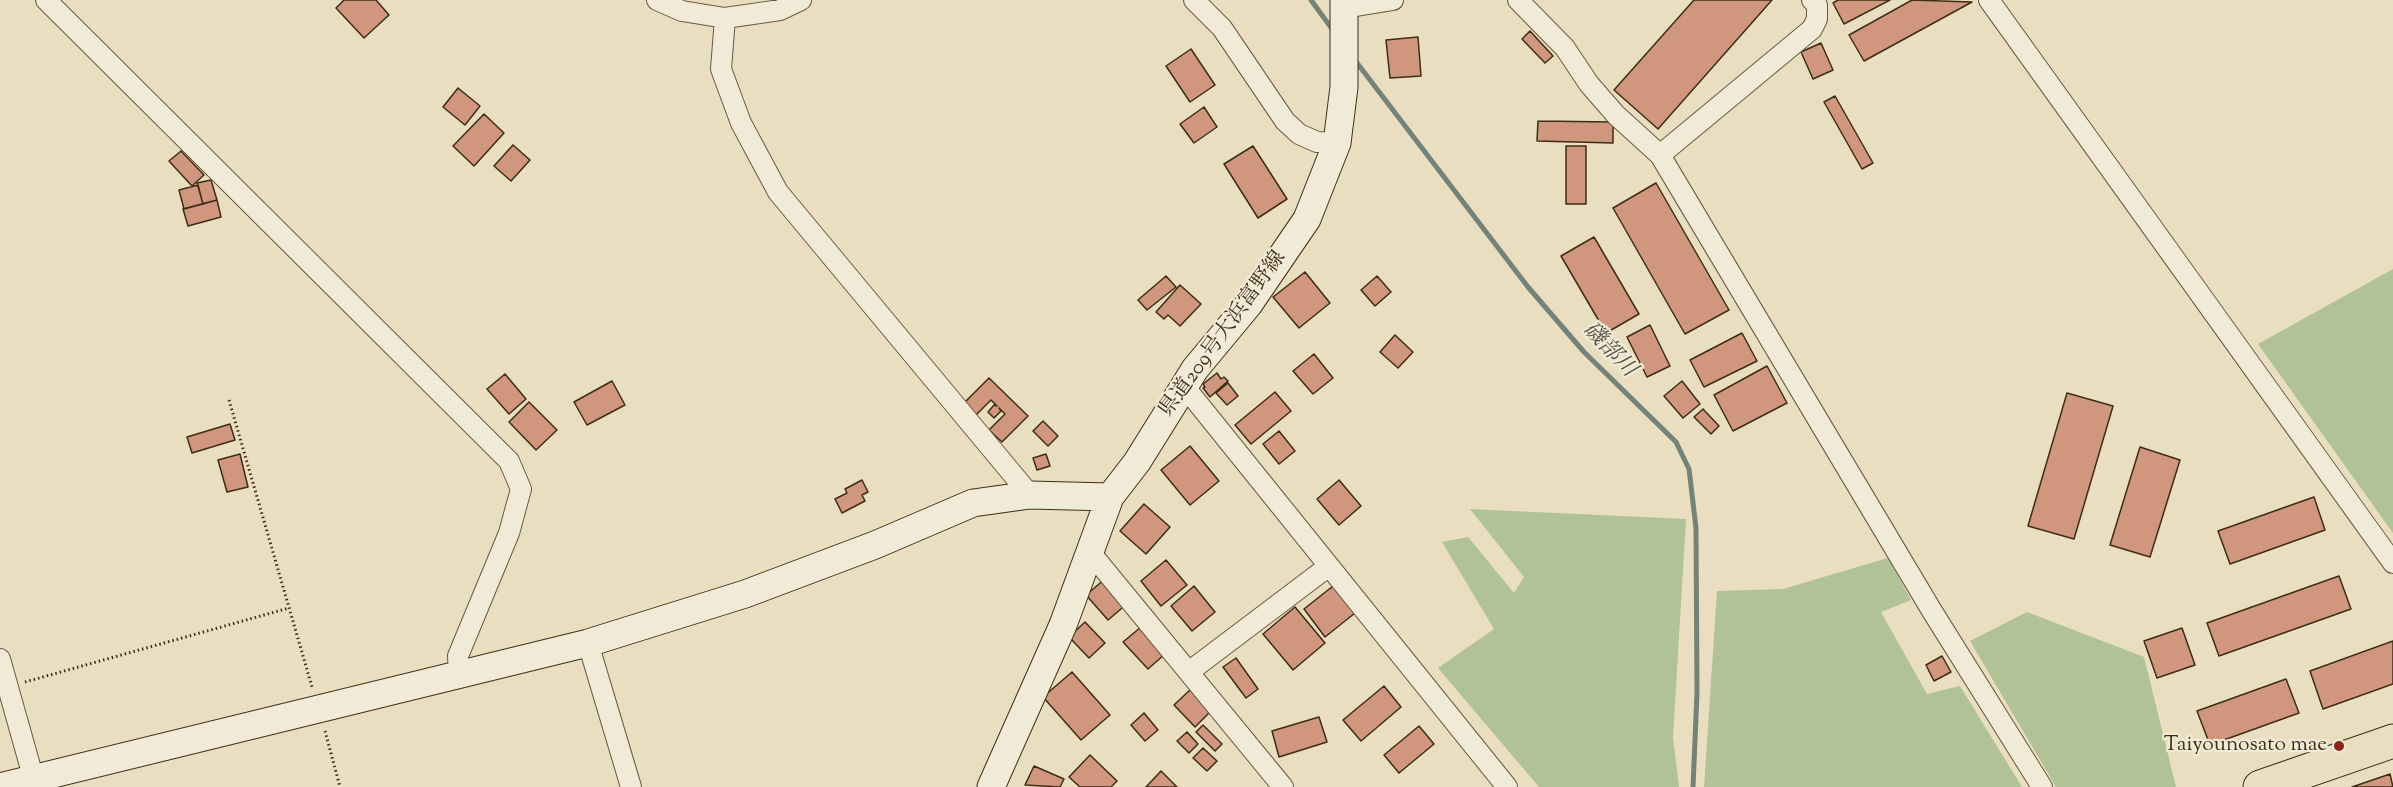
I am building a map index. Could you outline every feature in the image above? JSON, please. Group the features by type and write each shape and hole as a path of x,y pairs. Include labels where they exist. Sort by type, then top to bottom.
{"highway":[{"path":"2260,787 2393,741"}],"street":[{"path":"46,0 508,460 521,489 509,533 458,656 459,674"},
{"path":"657,0 682,11 725,18 780,10 801,0"},
{"path":"1194,0 1222,28 1285,121 1299,134 1317,142 1337,143"},
{"path":"1344,4 1394,0"},
{"path":"1518,0 1565,48 1589,84 1616,115 1660,155 1926,601 2042,787"},
{"path":"1660,155 1812,29 1817,19 1817,5 1812,0"},
{"path":"1989,0 2393,563"},
{"name":"県道209号大浜富野線","path":"991,787 1063,625 1110,497 1137,462 1195,369 1249,304 1307,219 1337,143 1344,87 1344,4"},
{"path":"725,18 721,69 741,123 777,192 1030,495"},
{"path":"1184,386 1507,787"},
{"path":"0,786 34,782 459,674 588,644 745,594 875,545 973,503 1030,495 1110,497"},
{"path":"1090,552 1283,787"},
{"path":"1190,671 1329,566"},
{"path":"588,644 631,787"},
{"path":"0,659 34,782"}],"path":[{"path":"229,400 340,787"},
{"path":"8,687 289,608"}],"green space":[{"path":"2393,269 2393,533 2258,344"},
{"path":"1470,509 1686,519 1673,738 1679,787 1539,787 1438,668 1494,629 1442,542 1468,537 1514,593 1524,577"},
{"path":"1888,558 1911,600 1881,612 1927,694 1960,686 2022,787 1704,787 1717,591 1783,589"},
{"path":"2027,612 2144,657 2176,787 2056,787 1970,641"}],"building":[{"path":"344,0 376,0 389,15 364,38 336,8"},
{"path":"1694,0 1772,0 1658,129 1614,90"},
{"path":"1838,0 1890,0 1844,24 1833,3"},
{"path":"1912,0 1972,2 1864,61 1849,35"},
{"path":"1530,31 1553,56 1545,63 1522,39"},
{"path":"1418,37 1421,76 1390,78 1386,40"},
{"path":"1821,43 1833,70 1813,79 1801,52"},
{"path":"1191,49 1215,85 1190,102 1166,66"},
{"path":"458,88 480,106 465,125 443,107"},
{"path":"1835,96 1873,163 1862,169 1824,102"},
{"path":"1204,107 1217,127 1194,143 1180,124"},
{"path":"484,114 504,133 474,166 453,146"},
{"path":"1538,121 1613,122 1613,143 1537,141"},
{"path":"513,145 530,160 511,181 494,166"},
{"path":"1253,146 1287,199 1258,218 1224,164"},
{"path":"1566,146 1586,146 1586,204 1566,204"},
{"path":"181,151 204,175 192,186 169,161"},
{"path":"211,180 217,200 203,204 197,183"},
{"path":"1656,183 1729,310 1685,334 1613,208"},
{"path":"198,185 203,204 184,209 179,190"},
{"path":"217,200 221,217 188,226 183,209"},
{"path":"1594,237 1639,314 1606,333 1561,256"},
{"path":"1305,272 1330,303 1299,328 1273,297"},
{"path":"1166,276 1176,287 1147,310 1138,300"},
{"path":"1377,276 1391,292 1375,306 1361,290"},
{"path":"1180,285 1201,304 1180,326 1168,315 1164,319 1156,312"},
{"path":"1650,325 1670,366 1647,377 1627,337"},
{"path":"1742,333 1757,361 1704,387 1690,360"},
{"path":"1395,335 1413,352 1398,368 1380,352"},
{"path":"1314,354 1333,378 1313,394 1293,371"},
{"path":"1767,366 1787,403 1733,431 1714,395"},
{"path":"1217,373 1221,379 1224,377 1228,381 1210,397 1203,388 1205,387 1203,384"},
{"path":"505,374 526,399 509,414 487,389"},
{"path":"989,378 1028,416 1002,442 989,430 1005,414 999,408 1001,411 994,418 988,412 994,405 997,406 991,400 975,416 963,404"},
{"path":"612,381 625,405 587,425 574,402"},
{"path":"1682,381 1700,404 1683,418 1664,396"},
{"path":"1228,383 1238,396 1227,405 1216,393"},
{"path":"1275,392 1291,411 1251,444 1235,425"},
{"path":"2067,393 2113,406 2074,539 2028,526"},
{"path":"529,402 557,430 536,450 509,422"},
{"path":"1703,409 1719,426 1711,434 1694,417"},
{"path":"1043,421 1058,436 1048,446 1033,431"},
{"path":"230,424 235,440 192,453 187,437"},
{"path":"1279,431 1295,451 1279,464 1263,444"},
{"path":"1190,446 1219,481 1190,505 1161,470"},
{"path":"2140,447 2180,460 2150,557 2110,545"},
{"path":"240,454 248,487 227,492 218,460"},
{"path":"1046,454 1050,466 1037,470 1033,458"},
{"path":"862,480 868,492 862,495 865,501 842,513 835,499 847,493 845,489"},
{"path":"1339,480 1361,506 1339,525 1317,499"},
{"path":"2314,497 2325,530 2230,564 2218,531"},
{"path":"1144,504 1170,527 1146,554 1120,531"},
{"path":"1166,560 1187,585 1161,606 1141,581"},
{"path":"2339,576 2351,609 2219,656 2207,623"},
{"path":"1106,578 1128,603 1108,620 1086,595"},
{"path":"1194,586 1215,612 1192,631 1171,606"},
{"path":"1333,586 1355,613 1325,637 1304,609"},
{"path":"1295,607 1325,643 1293,670 1263,634"},
{"path":"1085,622 1105,643 1089,658 1069,637"},
{"path":"1141,627 1165,654 1148,669 1123,642"},
{"path":"2182,628 2195,665 2157,678 2144,641"},
{"path":"2393,641 2393,684 2323,709 2310,671"},
{"path":"1942,656 1951,672 1934,681 1926,665"},
{"path":"1236,658 1258,689 1246,698 1223,667"},
{"path":"1072,672 1110,715 1081,740 1043,697"},
{"path":"2286,679 2299,713 2210,745 2197,711"},
{"path":"1384,686 1401,707 1361,741 1343,720"},
{"path":"1191,689 1212,710 1195,727 1174,705"},
{"path":"1144,713 1158,730 1145,741 1131,725"},
{"path":"1319,717 1327,742 1279,757 1272,731"},
{"path":"1203,725 1222,744 1215,751 1196,732"},
{"path":"1419,726 1434,744 1399,773 1384,755"},
{"path":"1187,732 1198,744 1189,753 1177,741"},
{"path":"1203,748 1217,761 1207,771 1193,758"},
{"path":"1090,755 1117,781 1111,787 1080,787 1069,777"},
{"path":"1034,766 1064,779 1060,787 1025,785"},
{"path":"1161,771 1177,787 1146,787"},
{"path":"2390,774 2393,787 2352,787"}],"waterway":[{"name":"磯部川","path":"1311,0 1335,33"},
{"name":"磯部川","path":"1354,59 1528,287 1584,352 1676,442 1689,469 1696,528 1697,693 1693,787"}],"place":[{"name":"Taiyounosato mae","path":"2339,746"}]}
